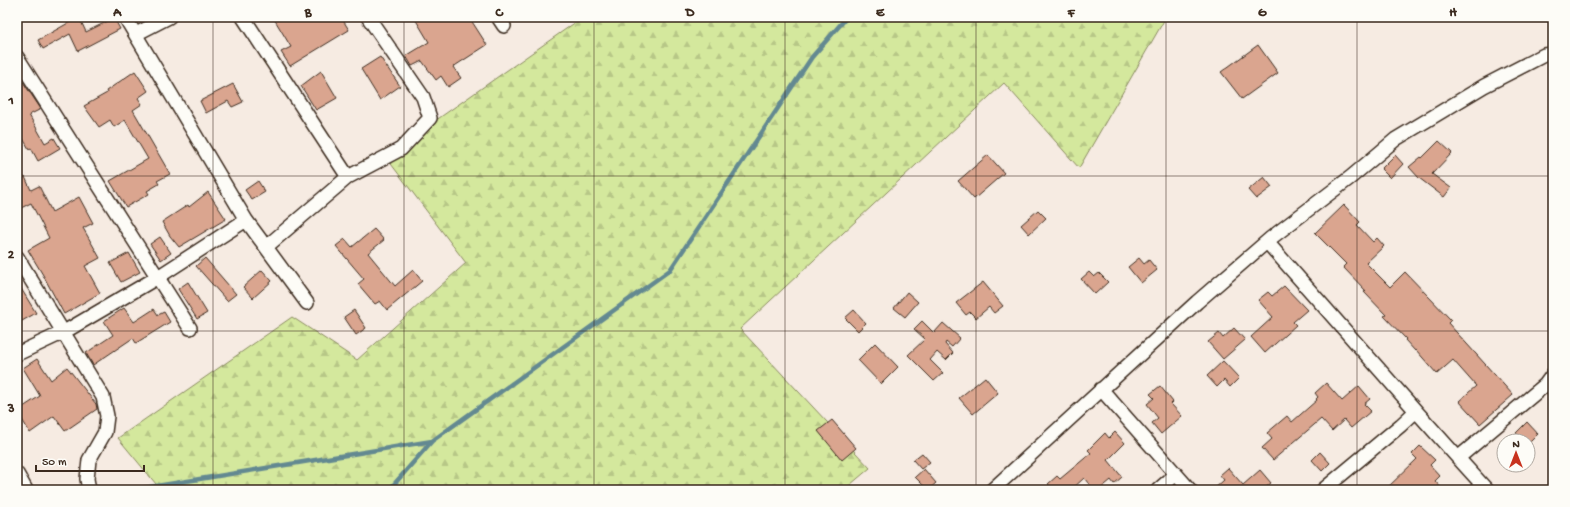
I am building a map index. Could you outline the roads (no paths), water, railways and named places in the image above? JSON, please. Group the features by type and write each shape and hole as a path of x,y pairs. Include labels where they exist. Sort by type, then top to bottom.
{"street":[{"path":"125,17 246,220 307,302"},
{"path":"136,34 169,17"},
{"path":"243,17 348,178"},
{"path":"266,247 348,178 401,149 430,118 423,97 368,17"},
{"path":"992,490 1196,302 1267,242 1396,139 1484,86 1544,55 1553,54"},
{"path":"17,57 190,328"},
{"path":"17,354 64,332 158,277 246,220"},
{"path":"1267,242 1487,490"},
{"path":"17,257 103,397 107,416 105,432 89,460 87,479 89,490"},
{"path":"1458,458 1544,385 1553,374"},
{"path":"1101,389 1175,475 1190,490"},
{"path":"1323,490 1416,411"},
{"path":"17,474 26,490"},
{"path":"1158,490 1175,475"}],"waterway":[{"path":"389,490 432,441 670,270 812,57 847,17"},
{"path":"132,490 432,441"}]}
